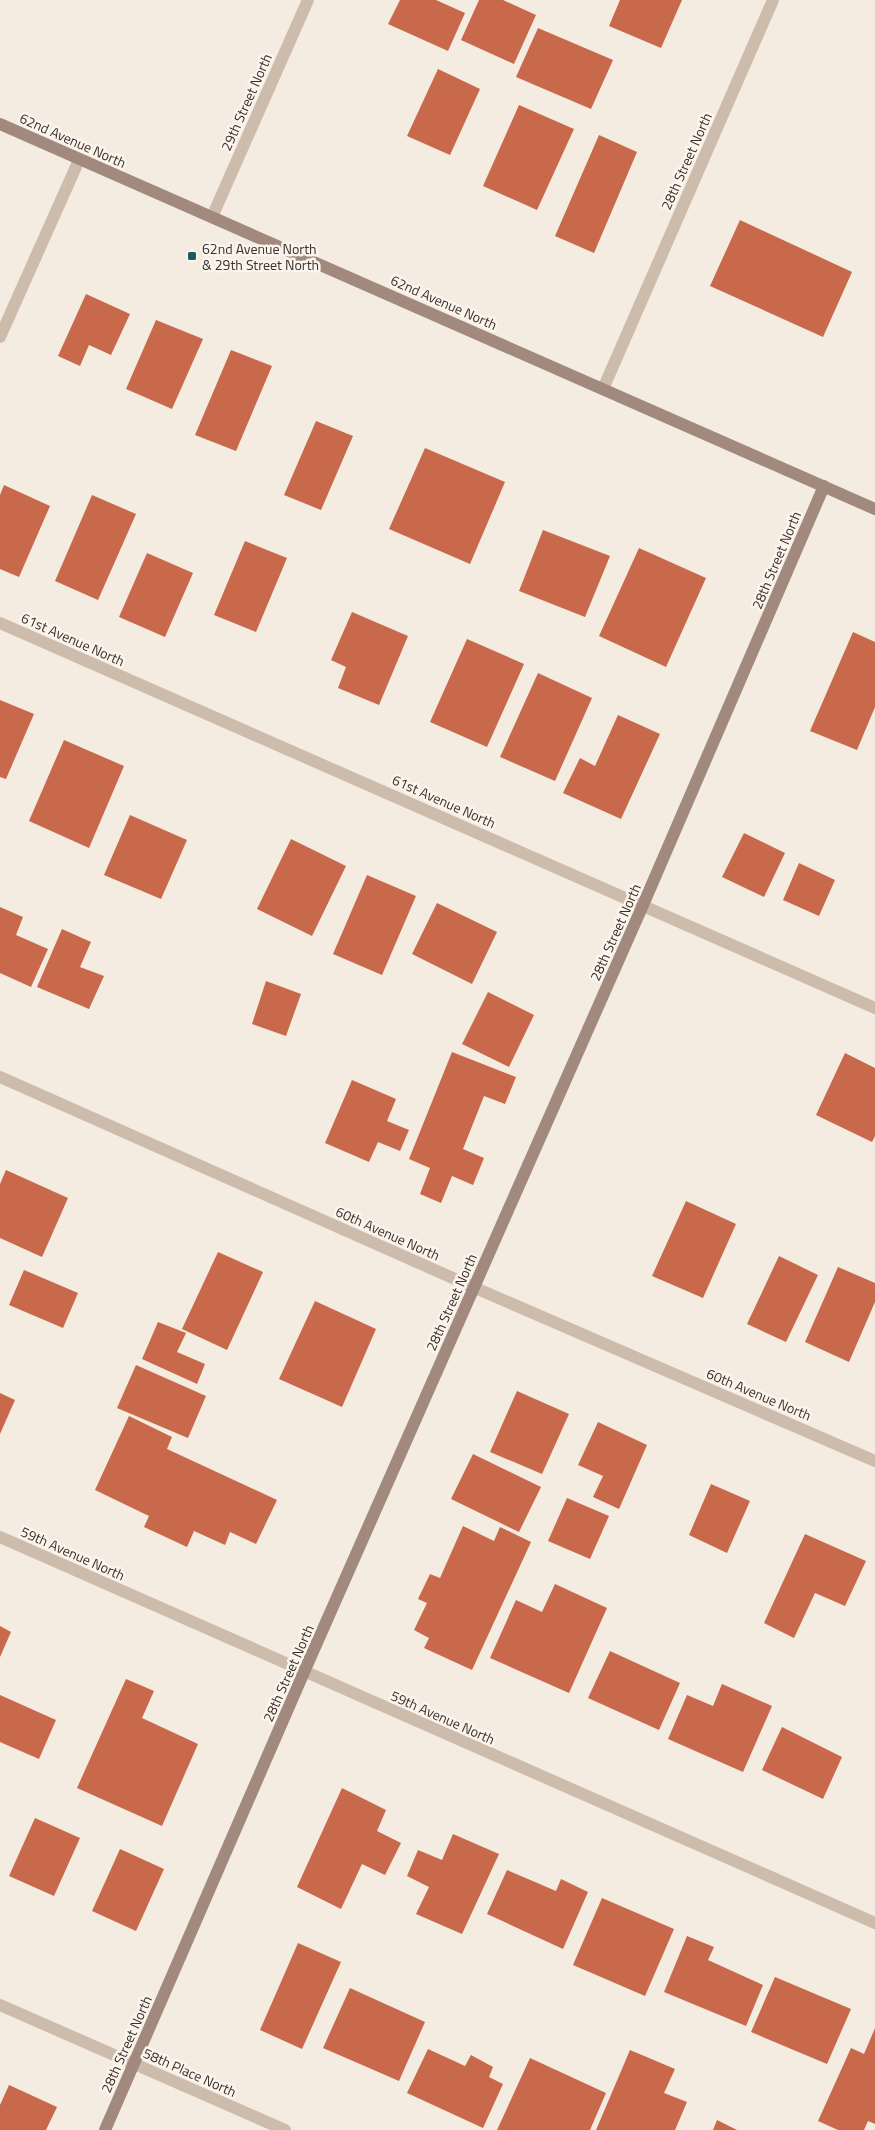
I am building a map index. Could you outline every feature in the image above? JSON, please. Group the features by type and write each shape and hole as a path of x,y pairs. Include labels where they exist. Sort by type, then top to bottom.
{"street":[{"name":"29th Street North","path":"212,217 308,0"},
{"name":"28th Street North","path":"603,389 773,0"},
{"name":"62nd Avenue North","path":"0,124 875,509"},
{"path":"0,337 80,160"},
{"name":"28th Street North","path":"106,2130 304,1672 643,905 824,486"},
{"name":"61st Avenue North","path":"0,623 875,1008"},
{"name":"60th Avenue North","path":"0,1077 473,1287 875,1461"},
{"name":"59th Avenue North","path":"0,1538 875,1923"},
{"name":"58th Place North","path":"0,2005 285,2130"}],"building":[{"path":"400,0 436,0 465,13 448,51 388,24"},
{"path":"479,0 503,0 536,15 514,64 461,40"},
{"path":"620,0 682,0 661,48 609,26"},
{"path":"538,28 613,60 591,109 516,77"},
{"path":"438,69 480,89 450,155 407,136"},
{"path":"519,105 574,129 537,210 483,186"},
{"path":"599,135 637,152 594,253 555,236"},
{"path":"740,220 852,272 823,337 710,286"},
{"path":"86,294 130,314 111,355 89,345 80,366 58,356"},
{"path":"156,320 203,339 172,409 126,389"},
{"path":"231,350 272,366 236,451 195,435"},
{"path":"316,421 353,436 321,510 284,495"},
{"path":"425,448 505,482 470,564 389,529"},
{"path":"4,485 50,506 19,577 0,569 0,495"},
{"path":"92,495 136,514 98,600 55,581"},
{"path":"543,530 610,556 585,617 519,591"},
{"path":"245,541 287,558 256,632 214,615"},
{"path":"639,548 706,578 666,667 599,636"},
{"path":"147,553 193,573 165,637 119,617"},
{"path":"352,612 408,636 379,705 338,688 346,667 331,660"},
{"path":"853,632 875,642 875,707 857,750 810,731"},
{"path":"467,639 524,664 487,747 430,722"},
{"path":"538,673 592,698 555,781 500,757"},
{"path":"0,700 34,714 6,779 0,777"},
{"path":"618,715 660,734 621,819 563,793 580,758 595,766"},
{"path":"64,740 124,766 89,848 29,821"},
{"path":"130,815 187,840 161,899 104,875"},
{"path":"744,833 785,853 764,897 722,877"},
{"path":"291,839 346,866 312,936 257,909"},
{"path":"799,863 835,880 819,916 783,900"},
{"path":"367,875 416,896 382,975 333,954"},
{"path":"437,903 497,932 472,984 412,954"},
{"path":"0,907 23,917 16,935 48,949 31,987 0,973"},
{"path":"62,929 91,942 80,967 104,976 89,1009 37,987"},
{"path":"266,981 301,994 286,1036 252,1024"},
{"path":"488,992 534,1015 509,1067 462,1044"},
{"path":"452,1052 516,1077 505,1104 484,1096 463,1149 484,1158 473,1185 452,1176 441,1203 420,1194 430,1168 409,1159"},
{"path":"845,1053 875,1068 875,1136 872,1142 816,1115"},
{"path":"352,1080 396,1099 387,1121 409,1130 400,1151 378,1142 369,1162 325,1143"},
{"path":"6,1170 68,1198 42,1257 0,1238 0,1184"},
{"path":"686,1201 736,1224 703,1298 652,1276"},
{"path":"218,1252 263,1272 227,1350 182,1329"},
{"path":"779,1256 818,1275 786,1342 747,1324"},
{"path":"838,1267 875,1283 875,1302 849,1362 805,1342"},
{"path":"24,1270 78,1293 63,1328 9,1305"},
{"path":"315,1301 376,1329 342,1407 279,1379"},
{"path":"158,1322 186,1333 177,1352 205,1364 197,1384 142,1359"},
{"path":"136,1365 206,1396 188,1438 117,1408"},
{"path":"517,1391 569,1414 542,1474 490,1452"},
{"path":"0,1393 15,1400 0,1434"},
{"path":"129,1416 172,1437 167,1449 277,1500 256,1544 230,1532 225,1545 194,1531 187,1547 144,1527 149,1516 95,1490"},
{"path":"598,1422 647,1445 619,1509 593,1497 603,1476 578,1465"},
{"path":"473,1454 541,1487 519,1532 451,1499"},
{"path":"711,1484 750,1501 727,1553 689,1535"},
{"path":"567,1498 609,1516 590,1559 548,1541"},
{"path":"463,1526 494,1541 500,1527 531,1542 472,1670 424,1648 429,1638 414,1630 427,1603 418,1599 430,1574 440,1578"},
{"path":"805,1534 866,1561 845,1606 815,1593 794,1638 764,1623"},
{"path":"555,1584 607,1608 569,1693 490,1658 516,1600 542,1612"},
{"path":"0,1626 11,1632 0,1657"},
{"path":"610,1651 680,1683 659,1730 588,1698"},
{"path":"126,1679 154,1691 142,1718 198,1744 162,1826 77,1788"},
{"path":"722,1684 772,1706 743,1772 668,1739 687,1695 713,1706"},
{"path":"0,1695 56,1720 39,1759 0,1742"},
{"path":"782,1727 842,1757 823,1799 762,1770"},
{"path":"342,1788 386,1810 377,1831 401,1843 385,1875 362,1864 341,1909 297,1887"},
{"path":"35,1818 80,1838 54,1896 9,1876"},
{"path":"453,1834 499,1854 462,1934 416,1914 429,1887 407,1876 418,1850 442,1860"},
{"path":"120,1849 164,1869 136,1931 92,1911"},
{"path":"507,1870 556,1891 561,1879 588,1892 563,1949 487,1914"},
{"path":"602,1898 674,1929 645,1996 573,1965"},
{"path":"687,1936 714,1947 708,1960 763,1985 746,2026 664,1992"},
{"path":"298,1943 341,1962 302,2049 260,2030"},
{"path":"775,1977 851,2009 827,2064 751,2032"},
{"path":"350,1988 425,2022 399,2081 323,2048"},
{"path":"875,2028 875,2124 868,2121 864,2130 838,2130 818,2121 851,2048 864,2054"},
{"path":"428,2049 465,2066 471,2055 493,2067 489,2077 503,2084 483,2128 407,2093"},
{"path":"630,2050 675,2069 664,2093 687,2102 675,2130 596,2130"},
{"path":"530,2058 606,2093 590,2130 497,2130"},
{"path":"9,2085 57,2107 46,2130 0,2130 0,2105"},
{"path":"717,2120 737,2130 713,2130"}],"place":[{"name":"62nd Avenue North & 29th Street North","path":"192,256"}]}
